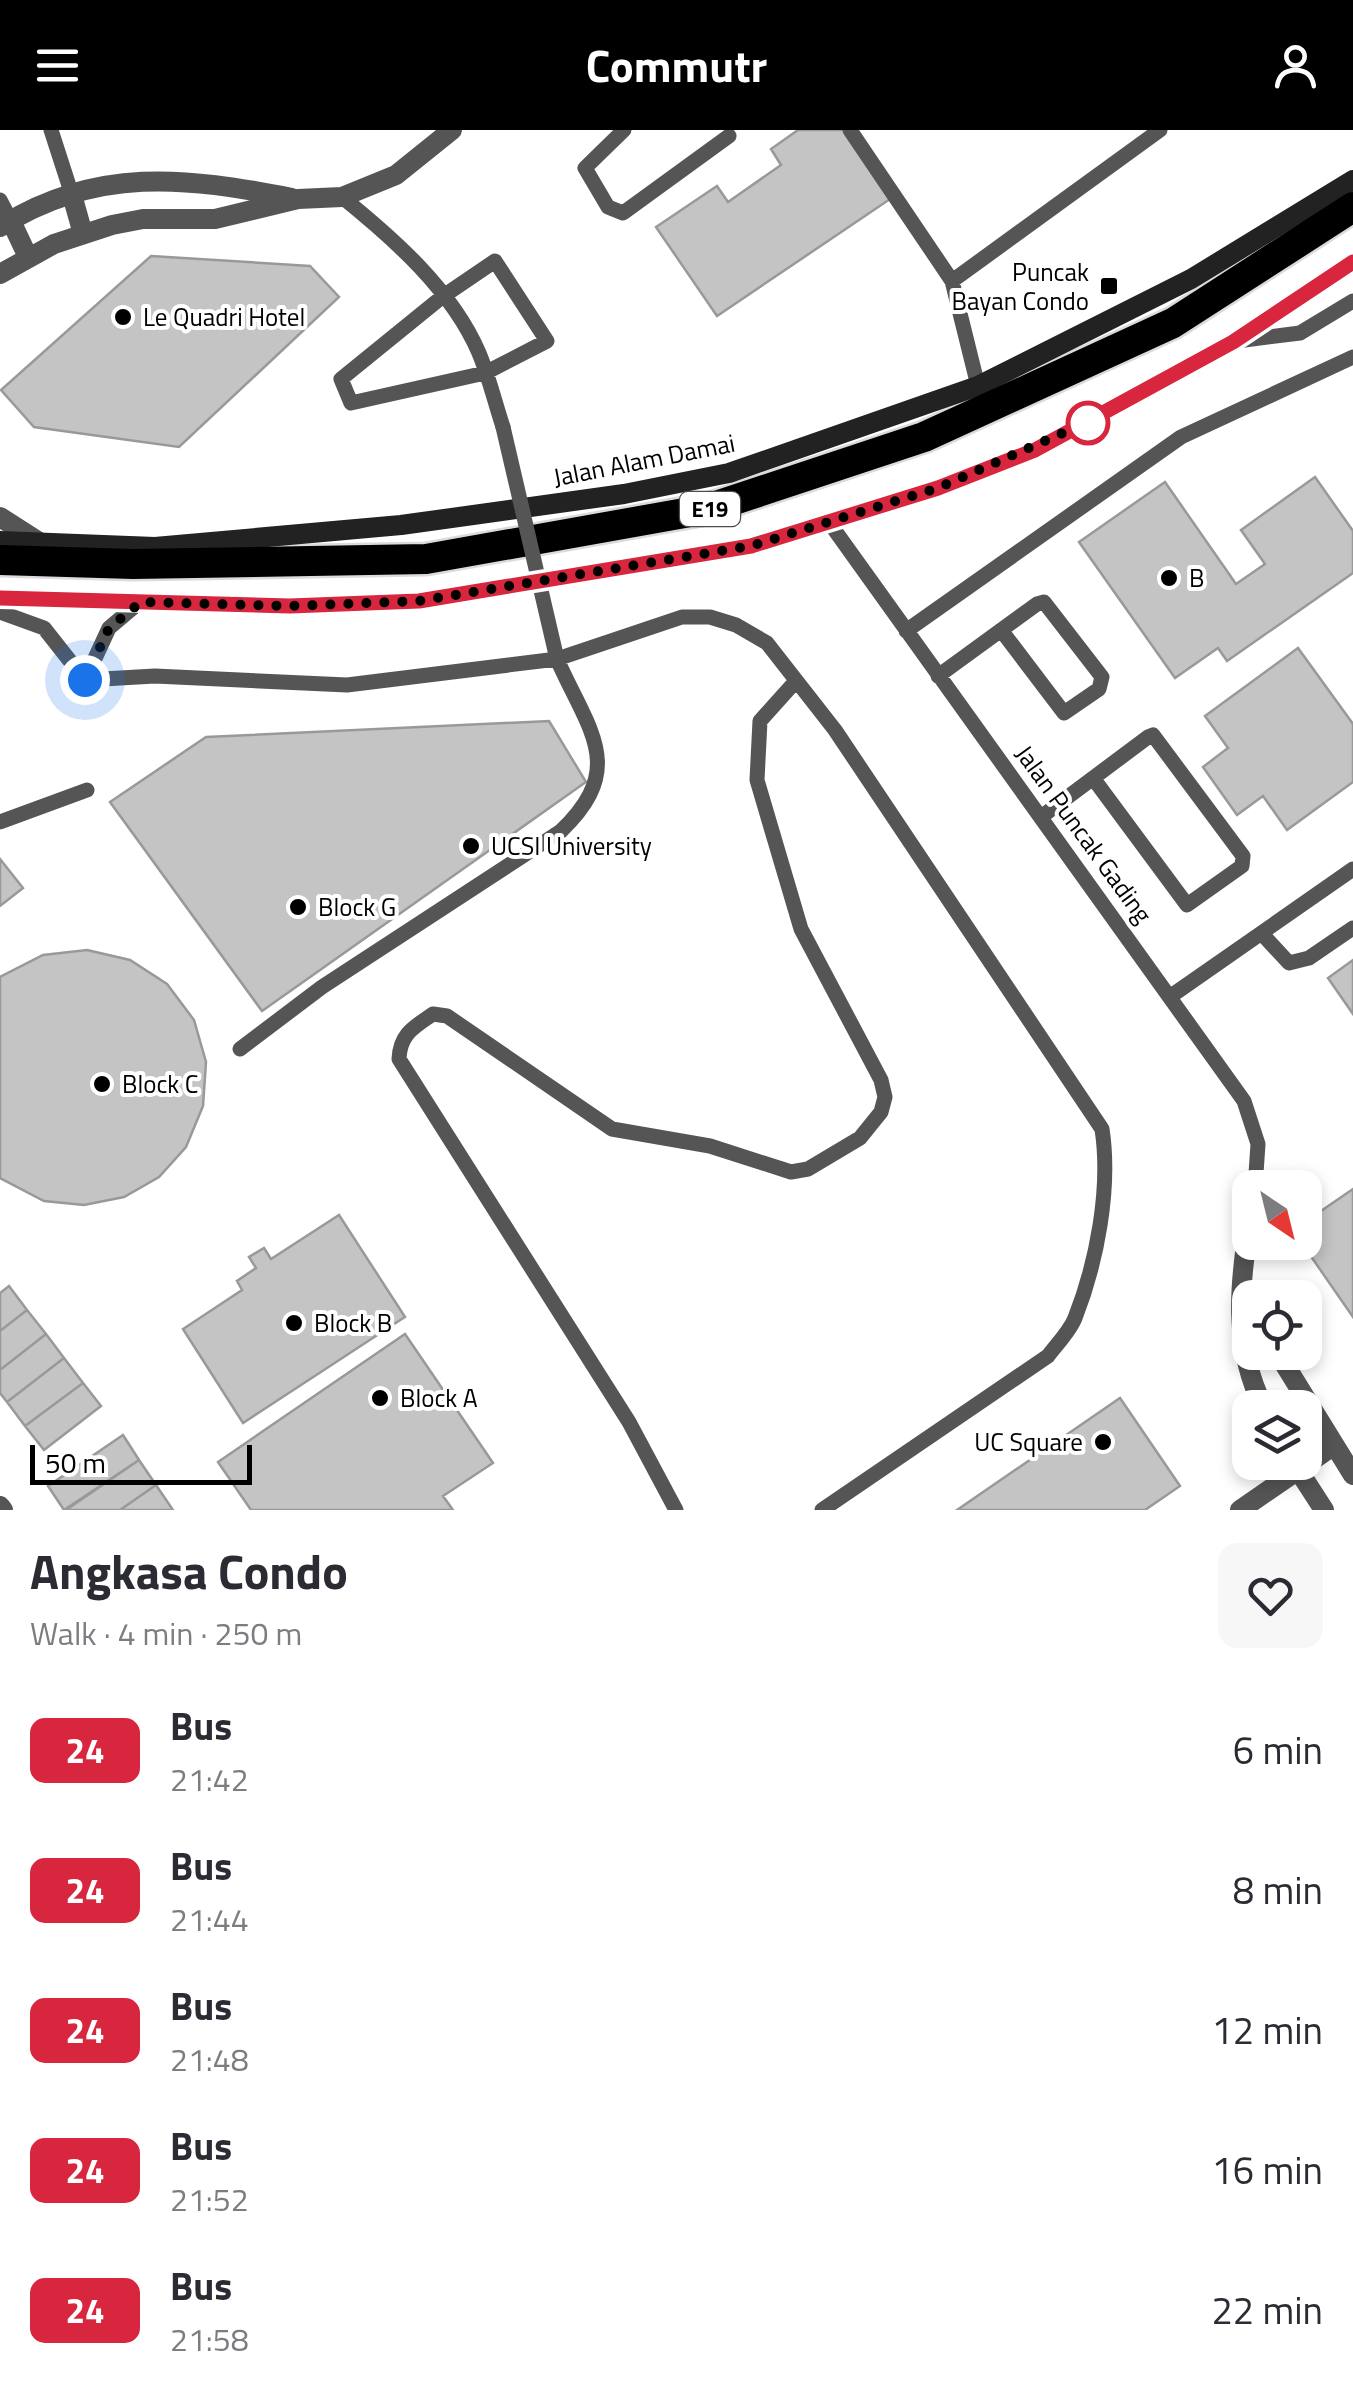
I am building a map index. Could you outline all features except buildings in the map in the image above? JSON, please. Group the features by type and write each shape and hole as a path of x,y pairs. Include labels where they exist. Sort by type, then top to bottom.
{"highway":[{"name":"E19","path":"0,560 133,564 426,560 707,510 924,437 1173,323 1353,207"},
{"name":"E19","path":"0,569 130,573 429,570 712,520 930,445 1178,330 1353,219"}],"main road":[{"name":"Jalan Alam Damai","path":"0,541 155,547 402,525 624,494 729,473 978,386 1157,298 1353,180"},
{"path":"0,598 290,606 419,601 751,546 831,524 1035,450 1233,342 1353,262"}],"street":[{"path":"0,274 28,257 83,234 142,219 215,219 298,199 342,196 396,175 452,130"},
{"path":"28,257 5,224 100,185 141,180 208,181 298,199"},
{"path":"72,195 83,234"},
{"path":"0,517 40,542"},
{"path":"1288,1370 1353,1475"},
{"path":"1322,1452 1333,1446"},
{"path":"1240,1510 1278,1480"},
{"path":"1304,1480 1324,1510"}],"lane":[{"path":"51,130 72,195"},
{"path":"624,130 584,168 608,207 623,213 728,136"},
{"path":"850,130 952,281 978,386"},
{"path":"952,281 1160,130"},
{"path":"240,1049 322,987 560,830 578,814 599,778 598,753 556,659 503,427 478,351 442,297 399,244 342,196"},
{"path":"0,200 5,224"},
{"path":"495,261 547,340 485,373 351,403 342,379 442,297 495,261"},
{"path":"1233,342 1300,333 1353,301"},
{"path":"906,632 1182,436 1353,358"},
{"name":"Jalan Puncak Gading","path":"831,524 1244,1101 1258,1144 1256,1170"},
{"path":"85,680 109,628 141,602"},
{"path":"938,676 1001,630 1044,602 1102,678 1099,689 1064,713 1001,630"},
{"path":"0,612 44,628 85,680"},
{"path":"85,680 156,676 347,685 556,659 682,617 710,617 767,643 834,730 1102,1128 1108,1165 1105,1200 1074,1321 1048,1356 822,1510"},
{"path":"676,1510 630,1422 399,1059 399,1044 406,1033 434,1014 447,1016 612,1129 710,1146 792,1172 808,1169 860,1138 881,1112 885,1096 881,1080 801,929 757,780 760,721 795,682"},
{"path":"1041,817 1093,778 1153,736 1244,856 1242,866 1187,905 1093,778"},
{"path":"0,822 87,790"},
{"path":"1171,996 1353,869"},
{"path":"1262,934 1289,964 1309,958 1353,928"}],"bus line":[{"name":"24","path":"0,598 290,606 419,601 751,546 938,488 1035,450 1128,403 1233,342 1353,262"}],"place":[{"name":"Puncak Bayan Condo","path":"1109,286"},
{"name":"Le Quadri Hotel","path":"123,317"},
{"name":"B","path":"1169,578"},
{"name":"UCSI University","path":"471,846"},
{"name":"Block G","path":"298,907"},
{"name":"Block C","path":"102,1084"},
{"name":"Block B","path":"294,1323"},
{"name":"Block A","path":"380,1398"},
{"name":"UC Square","path":"1103,1442"}],"route":[{"path":"85,680 92,656 109,628 141,602 290,606 419,601 751,546 938,488 1035,450 1097,418 1088,423"}]}
